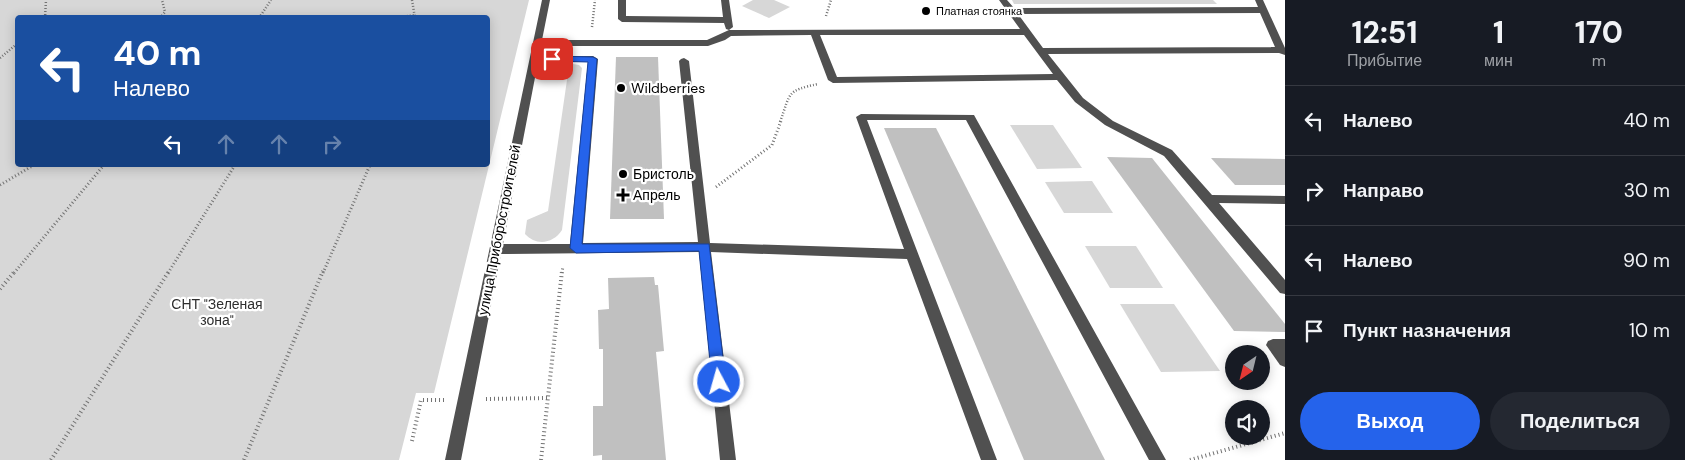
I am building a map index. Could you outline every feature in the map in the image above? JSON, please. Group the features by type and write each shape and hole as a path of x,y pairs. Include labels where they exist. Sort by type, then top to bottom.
{"street":[{"name":"улица Приборостроителей","path":"453,460 546,0"},
{"path":"622,0 622,19 728,20"},
{"path":"725,0 729,33"},
{"path":"1003,0 1079,100 1110,123 1168,152 1285,289"},
{"path":"1041,50 1283,51 1259,0"},
{"path":"1011,11 1264,10"},
{"path":"537,43 708,43 722,38 729,33 1027,32"},
{"path":"815,34 833,80 1060,77"},
{"path":"534,59 593,59 570,248"},
{"path":"684,61 728,460"},
{"path":"988,460 861,117 970,117 1158,460"},
{"path":"1209,199 1285,200"},
{"path":"495,249 704,247 912,254"},
{"path":"1285,345 1273,345 1285,361"}],"path":[{"path":"45,15 46,0"},
{"path":"162,0 165,12 162,15"},
{"path":"261,15 271,0"},
{"path":"412,0 415,15"},
{"path":"0,58 15,46"},
{"path":"699,199 772,145 790,95 796,89 833,80"},
{"path":"0,185 31,167"},
{"path":"0,289 102,167"},
{"path":"51,460 234,167"},
{"path":"244,460 292,343 369,167"},
{"path":"540,460 570,248"},
{"path":"1190,460 1285,433"}],"green space":[{"name":"СНТ \"Зеленая зона\"","path":"0,0 529,0 490,161 490,15 15,15 15,167 489,167 434,393 416,393 399,460 0,460"},
{"path":"753,0 774,0 790,7 769,18 742,6"},
{"path":"1012,0 1213,0 1217,4 1014,4"},
{"path":"567,63 579,65 582,68 562,230 549,241 539,242 525,234 527,220 548,211 568,73 552,68"},
{"path":"1010,125 1053,125 1082,168 1037,169"},
{"path":"1092,181 1113,213 1064,213 1045,182"},
{"path":"1085,246 1136,246 1163,288 1110,288"},
{"path":"1120,304 1174,304 1220,371 1161,372"}],"building":[{"path":"616,57 658,57 664,219 610,219"},
{"path":"884,128 936,128 1105,460 1024,460"},
{"path":"1107,157 1152,158 1285,324 1285,332 1234,331"},
{"path":"1211,158 1285,159 1285,185 1235,185"},
{"path":"654,277 655,285 658,285 664,351 656,352 666,460 602,460 602,455 593,456 593,406 603,406 603,349 599,349 598,310 609,309 608,278"}],"place":[{"name":"Платная стоянка","path":"926,11"},
{"name":"Wildberries","path":"621,88"},
{"name":"Бристоль","path":"623,174"},
{"name":"Апрель","path":"623,195"}],"route":[{"path":"552,59 593,59 576,248 704,247 719,382"}]}
